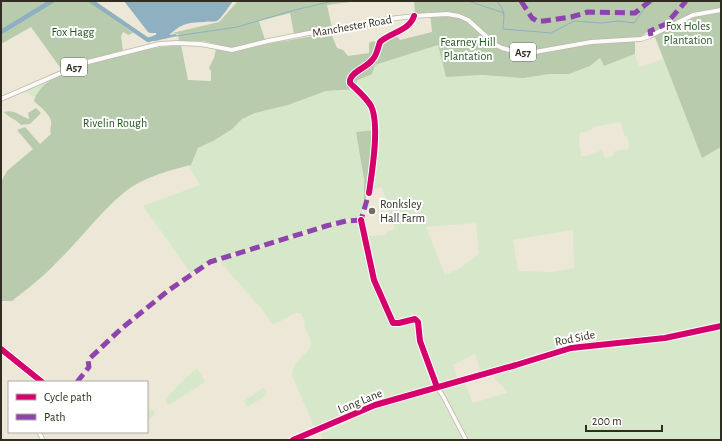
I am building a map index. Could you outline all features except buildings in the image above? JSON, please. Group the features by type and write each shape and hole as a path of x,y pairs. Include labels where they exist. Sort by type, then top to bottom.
{"main road":[{"name":"Manchester Road","path":"1,99 84,63 159,44 196,44 232,50 268,41 309,33 349,28 381,20 447,14 459,16 473,23 491,41 502,48 517,52 535,52 591,42 641,39 651,36 693,16 721,10"}],"street":[{"path":"369,193 375,132 374,116 366,98 350,83 350,80 354,74 366,67 374,58 382,40 397,32 411,21 414,16"},
{"name":"Rod Side","path":"437,387 571,348 665,338 721,326"},
{"path":"1,350 41,381"},
{"path":"437,387 466,440"},
{"name":"Long Lane","path":"293,440 375,405 437,387"}],"green space":[{"name":"Fox Hagg","path":"1,1 89,1 133,33 129,35 123,32 121,36 123,51 72,64 62,70 31,27 1,44"},
{"path":"238,1 359,1 327,5 332,28 294,34 290,13 259,21 265,40 232,48 203,41 179,41 178,34 172,33 219,22"},
{"name":"Rivelin Rough","path":"414,1 721,1 721,147 702,158 655,37 650,30 635,41 635,54 604,66 600,58 590,66 569,74 550,74 523,78 482,75 446,77 438,45 375,65 372,74 356,81 359,89 326,91 288,105 255,113 242,119 231,130 198,148 191,165 149,178 126,191 107,208 65,254 40,278 12,301 1,301 1,182 7,171 33,149 17,130 25,127 40,144 51,134 50,118 34,101 39,91 50,80 56,76 113,57 167,46 181,45 188,80 211,81 211,71 209,68 214,58 216,49 232,52 267,44 331,33 337,48 343,50 348,56 369,53 369,43 373,41 380,44 396,35 400,40 432,32 430,12 415,14"},
{"path":"438,45 446,77 482,75 523,78 550,74 569,74 590,66 601,58 604,66 635,54 639,67 664,59 702,158 721,147 721,324 674,335 582,344 555,350 481,372 475,354 453,365 457,378 437,384 422,341 420,332 421,316 397,323 394,322 385,299 376,285 366,237 387,235 387,232 395,229 382,187 372,190 376,111 365,94 359,89 356,81 363,78 375,65","holes":["621,122 624,135 628,137 629,149 615,151 613,156 605,158 602,150 588,156 581,156 579,140 580,133 591,130 593,127","476,223 479,254 457,270 445,275 426,227","573,230 574,268 551,272 518,271 513,240"]},
{"path":"48,81 35,97 24,91"},
{"path":"355,90 365,99 372,111 374,130 356,132 362,164 364,187 363,208 360,219 344,219 214,259 208,261 191,273 143,206 200,185 189,166 191,165 198,148 231,130 241,119 255,113 288,105 326,91"},
{"path":"36,108 41,113 30,124 21,125 4,112 11,111 29,119 28,113"},
{"path":"374,130 364,208 364,179 356,132"},
{"path":"359,221 373,283 393,327 417,321 419,340 435,385 372,402 315,429 292,375 295,365 308,350 311,344 301,313 296,313 273,325 260,307 221,263 224,259 338,224"},
{"path":"721,327 721,440 469,440 441,388 464,382 473,403 507,393 507,391 491,374 574,349 665,340"},
{"path":"197,368 205,382 169,405 166,402 171,394 179,384"},
{"path":"263,388 267,394 248,407 244,401"},
{"path":"436,389 463,440 323,440 321,434 346,423 376,406"},
{"path":"148,408 153,410 155,414 148,421"}],"water":[{"path":"124,1 233,1 217,21 185,24 169,35 176,34 177,36 152,41 150,38 156,35 156,33 148,32"}],"waterway":[{"path":"1,32 52,1"},
{"path":"91,1 148,40 157,37"},
{"path":"176,36 237,27 295,10 333,1"},
{"path":"468,1 504,13"},
{"path":"497,1 503,11 503,29 551,33 574,21 601,23 619,21 634,23 647,5 655,1"}],"marked path":[{"path":"521,1 532,18 537,21 571,17 588,12 635,13 650,1"},
{"path":"651,36 650,31 666,24 686,1"},
{"path":"361,224 369,193"},
{"path":"78,381 89,367 88,360 122,328 169,290 210,262 326,226 346,221 361,220"}],"cycle path":[{"path":"369,193 375,136 374,114 369,103 350,83 350,80 354,74 367,65 374,57 380,42 408,25 414,16"},
{"path":"361,220 374,280 393,323 415,319 418,322 420,341 437,387"},
{"path":"293,440 375,405 571,348 665,338 721,326"},
{"path":"1,349 41,381"}],"place":[{"name":"Ronksley Hall Farm","path":"372,211"}],"park label":[{"name":"Fox Holes Plantation","path":"688,33"},
{"name":"Fearney Hill Plantation","path":"468,49"}]}
